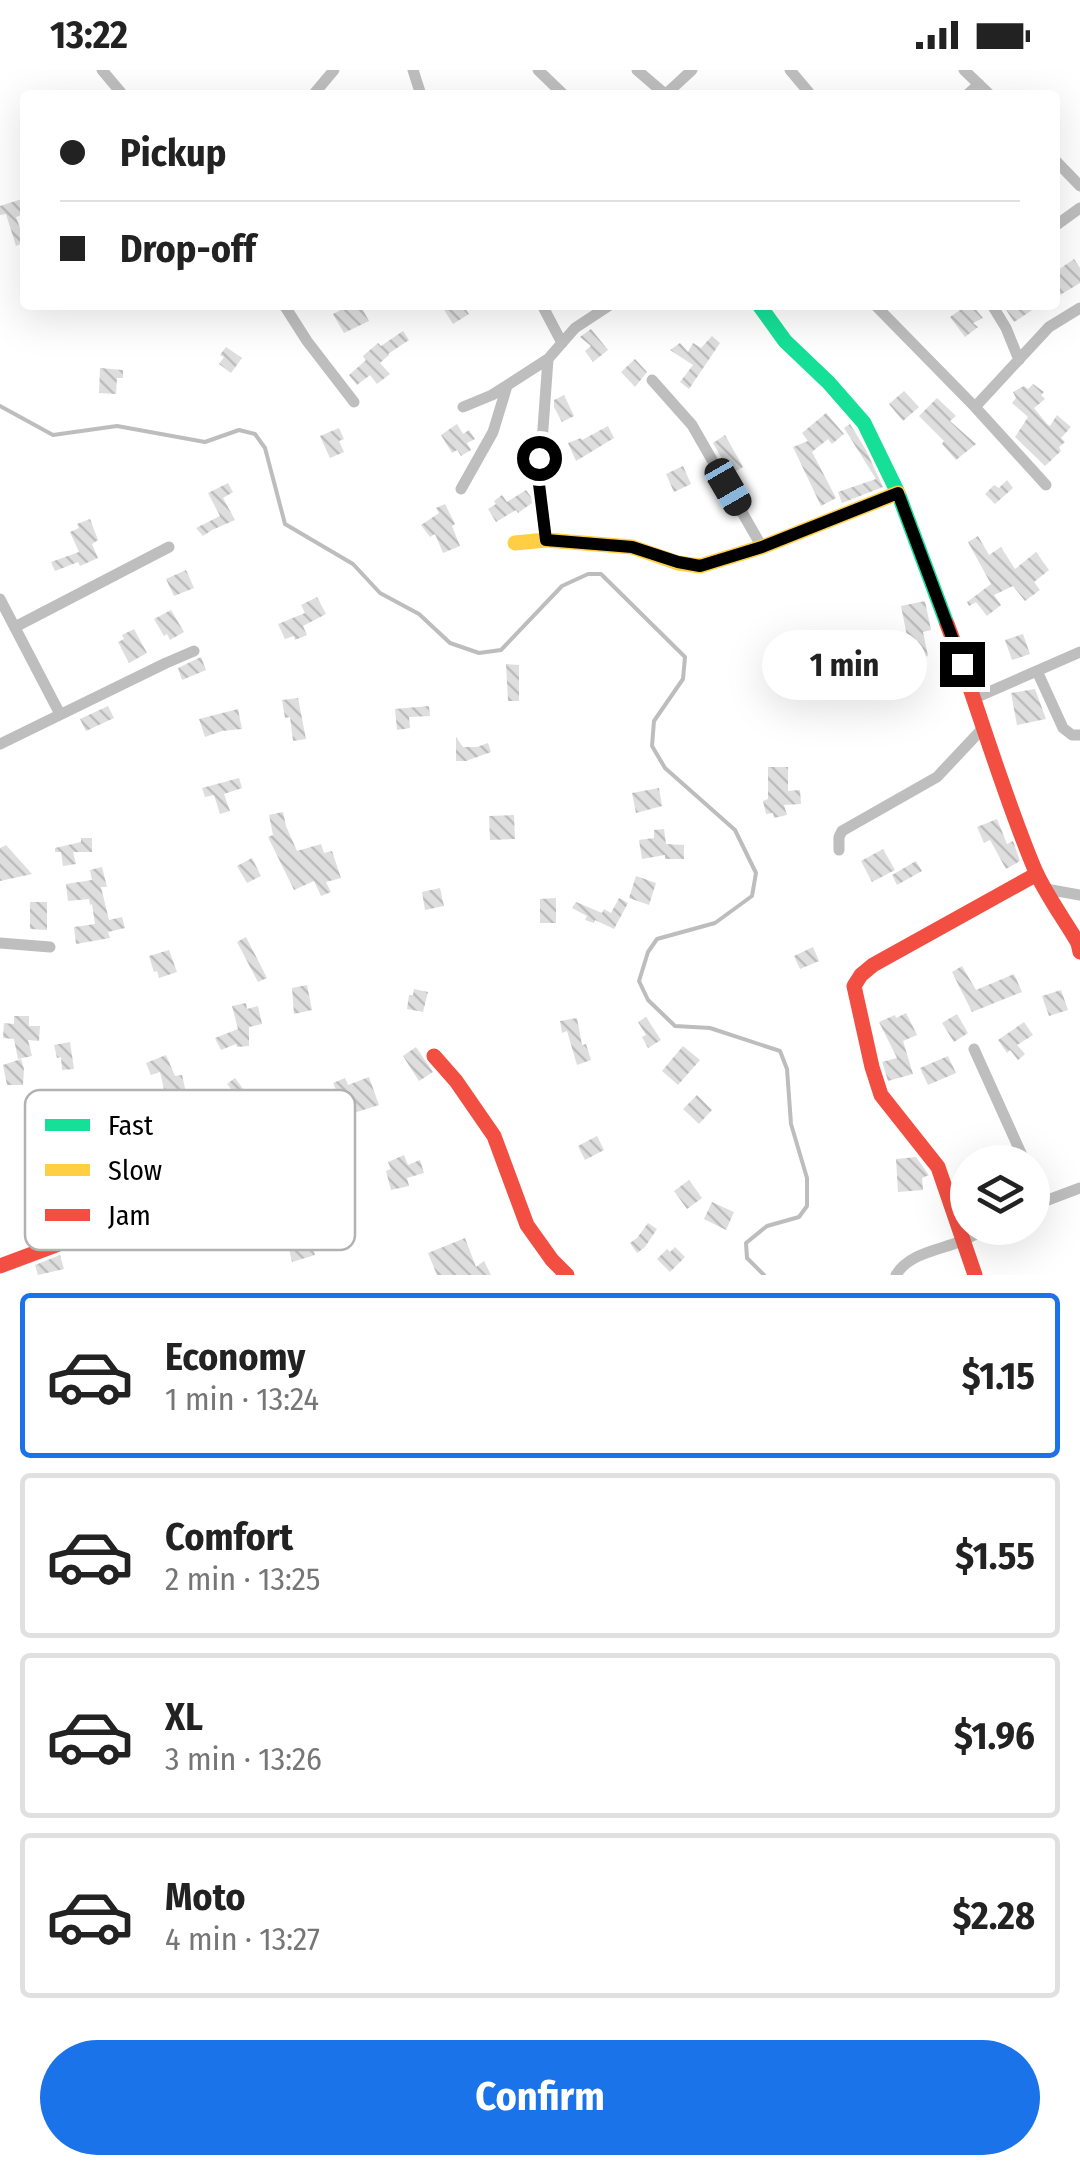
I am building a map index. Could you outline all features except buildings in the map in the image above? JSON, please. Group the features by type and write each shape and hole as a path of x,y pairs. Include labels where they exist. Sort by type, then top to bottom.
{"street":[{"path":"102,70 119,90"},
{"path":"316,90 334,70"},
{"path":"538,70 559,90"},
{"path":"637,70 659,90"},
{"path":"670,90 692,70"},
{"path":"790,70 807,90"},
{"path":"964,70 985,90"},
{"path":"972,90 979,84"},
{"path":"1060,165 1080,186"},
{"path":"976,407 1049,327 1080,308"},
{"path":"287,310 354,402"},
{"path":"545,310 562,342"},
{"path":"463,407 507,386 548,359 574,328 602,310"},
{"path":"763,310 785,341 864,423 898,493 1037,874 1079,946"},
{"path":"880,310 1046,485"},
{"path":"995,310 1019,360"},
{"path":"546,540 539,458 548,359"},
{"path":"652,380 692,424 762,547"},
{"path":"461,489 492,432 507,386"},
{"path":"515,544 546,540 632,547 700,566 762,547 898,493"},
{"path":"16,627 169,547"},
{"path":"0,598 60,714"},
{"path":"0,744 194,651"},
{"path":"975,698 1080,652"},
{"path":"1037,671 1063,728 1072,735 1080,735"},
{"path":"839,850 842,830 937,777 984,727"},
{"path":"950,1204 938,1167 881,1095 854,986 873,965 1037,874"},
{"path":"1046,889 1080,895"},
{"path":"0,943 50,947"},
{"path":"974,1049 1016,1145"},
{"path":"434,1056 494,1136 526,1225 567,1275"},
{"path":"1050,1199 1080,1188"},
{"path":"896,1275 912,1259 950,1245"},
{"path":"964,1245 975,1275"},
{"path":"0,1266 43,1250"}],"waterway":[{"path":"0,406 53,435 117,426 205,442 239,430 255,434 265,448 285,524 353,564 380,593 419,614 450,643 479,653 501,650 562,586 588,574 601,574 685,657 683,679 654,721 652,746 665,768 735,830 756,873 752,896 715,923 657,939 648,952 639,981 648,1000 675,1026 710,1028 780,1051 787,1069 791,1124 807,1178 807,1206 799,1217 767,1226 746,1243 747,1258 764,1275"}],"traffic: fast":[{"path":"763,310 785,341 864,423 898,493 947,624"}],"traffic: slow":[{"path":"515,543 546,540 632,547 678,563 700,566 762,547 898,493"}],"traffic: jam":[{"path":"947,624 1035,870 1080,952"},
{"path":"975,1275 938,1167 881,1095 854,986 873,965 1037,874"},
{"path":"434,1056 494,1136 527,1225 567,1275"},
{"path":"0,1266 43,1250"}],"route":[{"path":"539,458 546,540 632,547 700,566 762,547 898,493 962,664"}]}
